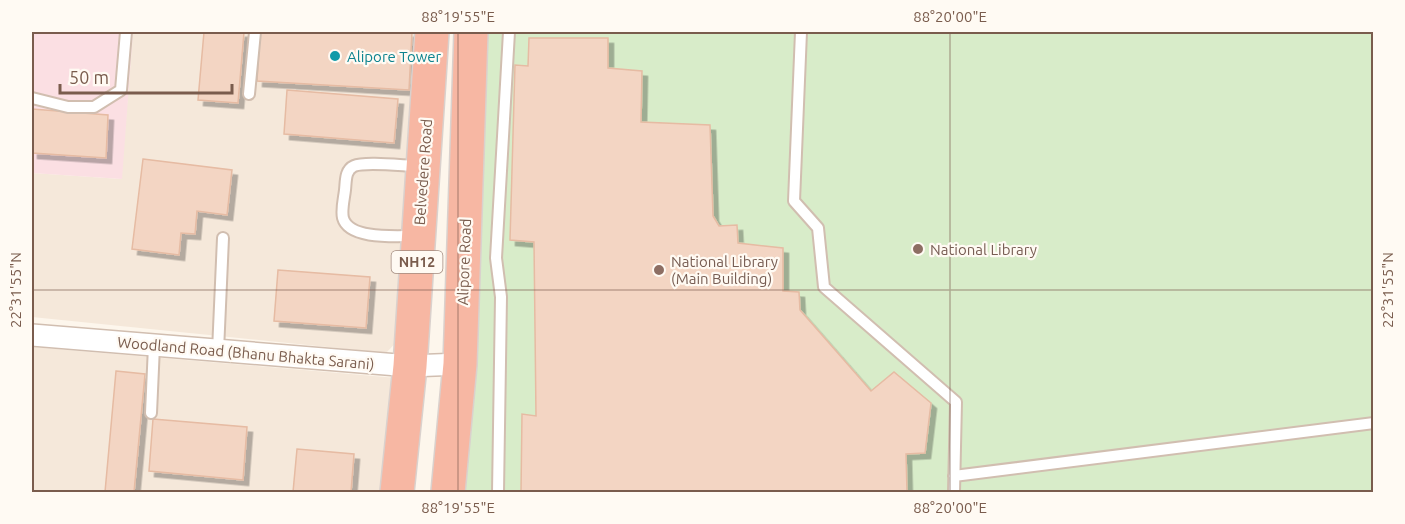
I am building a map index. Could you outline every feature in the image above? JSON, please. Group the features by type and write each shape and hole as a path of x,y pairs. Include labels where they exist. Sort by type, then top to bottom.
{"highway":[{"name":"Belvedere Road","path":"398,492 410,366 432,32"},
{"name":"Alipore Road","path":"448,492 460,364 471,32"}],"street":[{"name":"Woodland Road (Bhanu Bhakta Sarani)","path":"32,335 410,366 460,364"}],"lane":[{"path":"32,98 68,107 94,107 121,90 126,32"},
{"path":"249,94 255,32"},
{"path":"498,492 501,297 496,258 509,32"},
{"path":"801,32 794,201 818,228 825,287 956,402 954,492"},
{"path":"418,236 358,232 345,224 342,216 347,173 351,167 362,164 423,166"},
{"path":"218,351 222,238"},
{"path":"151,413 154,346"},
{"path":"954,476 1374,423"}],"shaded area":[{"path":"32,32 133,32 122,179 32,173"},
{"path":"133,32 416,32 407,331 386,353 32,317 32,173 121,179"},
{"path":"32,347 397,378 389,492 32,492"}],"green space":[{"name":"National Library","path":"476,32 1373,32 1373,492 449,492"}],"building":[{"path":"204,32 244,32 238,103 198,100"},
{"name":"Alipore Tower","path":"260,32 412,32 409,90 257,81"},
{"name":"National Library (Main Building)","path":"529,38 608,38 608,68 642,71 641,122 710,125 713,216 719,226 737,225 738,243 783,248 783,291 799,292 800,310 871,391 894,372 931,403 925,453 906,454 907,492 521,492 522,414 536,416 534,242 510,240 515,65 528,66"},
{"path":"287,90 398,99 394,143 284,134"},
{"path":"32,109 108,115 106,158 32,153"},
{"path":"143,159 232,170 227,215 197,211 195,234 181,233 179,255 132,249"},
{"path":"278,270 370,277 366,328 274,321"},
{"path":"116,371 145,374 134,492 105,492"},
{"path":"153,419 247,427 243,480 149,471"},
{"path":"297,449 354,454 351,492 293,492"}],"place":[{"name":"Alipore Tower","path":"335,56"},
{"name":"National Library","path":"918,249"},
{"name":"National Library (Main Building)","path":"659,270"}]}
